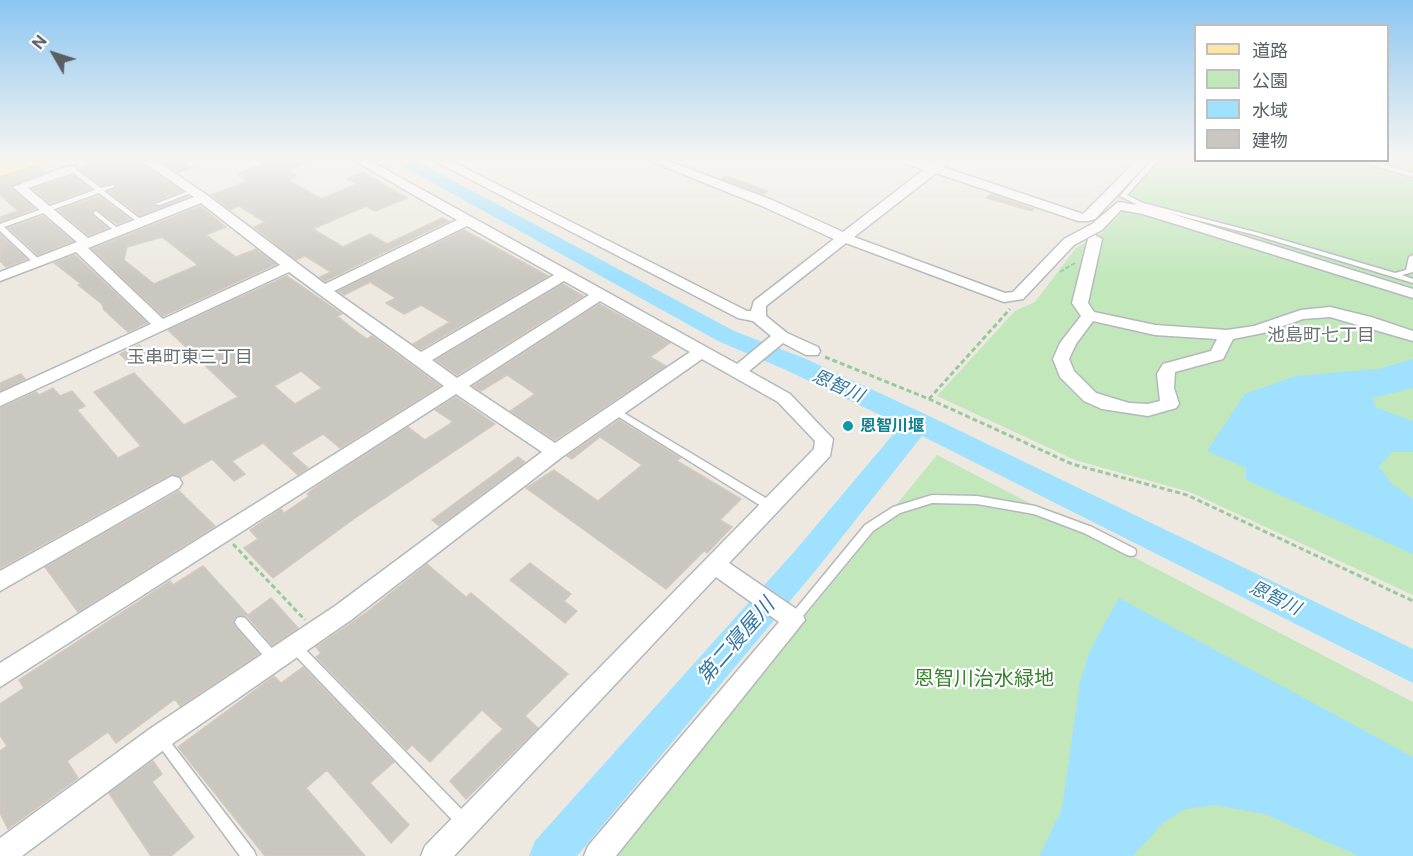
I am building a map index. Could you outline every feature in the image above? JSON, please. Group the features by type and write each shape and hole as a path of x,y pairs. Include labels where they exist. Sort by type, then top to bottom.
{"street":[{"path":"32,198 162,326"},
{"path":"0,277 141,222 190,198"},
{"path":"203,198 290,266 456,386 555,452"},
{"path":"428,198 784,398 824,439 823,451 435,856"},
{"path":"513,198 743,315 758,317 781,336 812,351"},
{"path":"754,198 844,238 1004,298 1018,296 1069,242 1096,227 1115,198"},
{"path":"758,317 759,304 896,198"},
{"path":"1031,198 1083,218 1113,201 1138,206 1413,294"},
{"path":"324,290 468,220"},
{"path":"1095,239 1080,303 1089,316 1155,330 1227,335 1257,330 1301,315 1324,312 1366,320 1413,336"},
{"path":"0,400 290,266"},
{"path":"420,360 564,275"},
{"path":"0,676 600,295"},
{"path":"1089,316 1068,343 1061,359 1066,373 1090,397 1108,405 1129,409 1148,410 1170,404 1165,388 1169,368 1217,355 1227,335"},
{"path":"738,372 781,336"},
{"path":"0,855 160,737 316,631 555,452 700,352"},
{"path":"0,582 172,483"},
{"path":"598,856 794,620 714,564"}],"lane":[{"path":"38,262 0,226 80,198"},
{"path":"109,198 141,222"},
{"path":"159,204 183,198"},
{"path":"1126,198 1138,206 1257,234 1413,281"},
{"path":"96,213 118,231"},
{"path":"1386,274 1405,275 1409,272 1413,257"},
{"path":"614,410 770,506"},
{"path":"794,620 868,528 897,510 932,500 977,500 1035,510 1088,530 1131,552"},
{"path":"241,622 274,659"},
{"path":"294,646 466,824"},
{"path":"160,737 249,856"}],"path":[{"path":"1059,272 1079,261 1089,263"},
{"path":"929,399 1011,308"},
{"path":"812,351 929,399 1072,464 1187,495 1413,601"},
{"path":"224,534 316,631"}],"green space":[{"path":"1116,198 1413,198 1413,290"},
{"path":"1122,212 1135,212 1413,299 1413,595 1190,492 1075,460 937,396 1015,311 1035,302 1076,248 1101,234"},
{"name":"恩智川治水緑地","path":"937,455 1413,702 1413,856 609,856"}],"water":[{"path":"1413,359 1413,388 1372,398 1377,408 1413,421 1413,452 1392,452 1379,467 1391,483 1413,499 1413,554 1246,480 1246,468 1207,451 1245,394 1296,376 1378,369"},
{"path":"1119,598 1413,757 1413,856 1359,856 1265,814 1214,805 1185,809 1163,823 1133,856 1039,856 1062,809 1080,682 1091,648"}],"building":[{"path":"3,198 23,198 35,209 0,222 0,217 18,211"},
{"path":"43,198 66,198 50,204"},
{"path":"93,198 102,198 130,219 117,224 95,209 93,216 108,228 88,235 58,210"},
{"path":"116,198 164,198 154,202 155,206 161,207 184,198 140,216"},
{"path":"215,198 407,198 375,211 366,206 313,229 343,247 370,234 387,244 442,218 449,221 325,281 320,277 331,272 305,256 296,260 254,227 265,222 239,206 230,210"},
{"path":"986,198 1002,198 1034,209 1032,211"},
{"path":"201,206 226,227 206,235 236,257 256,249 276,264 163,316 92,249","holes":["162,237 198,265 154,284 124,260 127,247"]},
{"path":"43,216 73,241 38,255 8,228"},
{"path":"464,230 548,276 421,349 413,344 450,322 421,305 404,314 386,303 396,298 370,282 344,295 338,291"},
{"path":"0,234 27,259 6,267 0,261"},
{"path":"75,255 147,323 128,332 104,310 102,304 78,285 81,284 54,263"},
{"path":"287,276 342,314 337,316 367,339 372,336 440,386 340,448 323,434 291,453 308,468 298,475 263,443 232,461 245,474 234,481 212,459 181,477 171,474 0,568 0,408 36,392 39,395 53,388 60,396 72,391 85,406 77,410 118,458 141,446 94,392 134,373 184,425 238,397 168,330","holes":["301,371 322,388 295,404 274,386"]},
{"path":"563,284 583,296 457,375 436,360"},
{"path":"599,304 670,343 650,357 666,366 555,440 510,411 535,394 507,375 481,391 473,386"},
{"path":"139,345 148,354 129,363 120,354"},
{"path":"21,374 25,379 0,391 0,383"},
{"path":"456,397 495,424 355,518 273,578 244,548 258,539 250,530 281,509 284,513 309,496 307,494 313,489 408,427 425,440 453,422 435,410"},
{"path":"619,420 680,458 677,461 741,499 720,520 732,527 707,553 704,551 666,589 526,488 554,470 598,501 642,465 600,437 572,459 567,456"},
{"path":"518,457 525,462 439,526 432,520"},
{"path":"179,491 215,526 78,612 45,567"},
{"path":"530,563 571,594 564,601 577,611 565,623 510,580"},
{"path":"427,564 466,597 471,593 568,674 525,716 538,728 466,799 450,781 503,729 482,710 430,762 412,745 407,750 316,657 321,653 316,647 367,612"},
{"path":"203,566 248,615 271,598 298,628 272,645 247,616 236,616 233,621 235,627 259,654 180,706 175,699 116,743 108,732 67,761 78,778 8,829 0,813 0,751 7,746 0,735 0,704 24,688 19,680 170,581 173,585"},
{"path":"303,667 394,762 370,783 409,825 391,843 327,770 306,788 365,856 265,856 178,747 274,676 281,683"},
{"path":"153,761 162,774 152,782 194,837 171,856 151,856 109,793"}],"waterway":[{"name":"恩智川","path":"471,198 726,336 795,364 918,422"},
{"name":"第二寝屋川","path":"550,856 805,561 918,422"},
{"name":"恩智川","path":"918,422 1413,667"}],"place":[{"name":"恩智川堰","path":"848,426"}],"district":[{"name":"池島町七丁目","path":"1321,335"},
{"name":"玉串町東三丁目","path":"190,357"}]}
